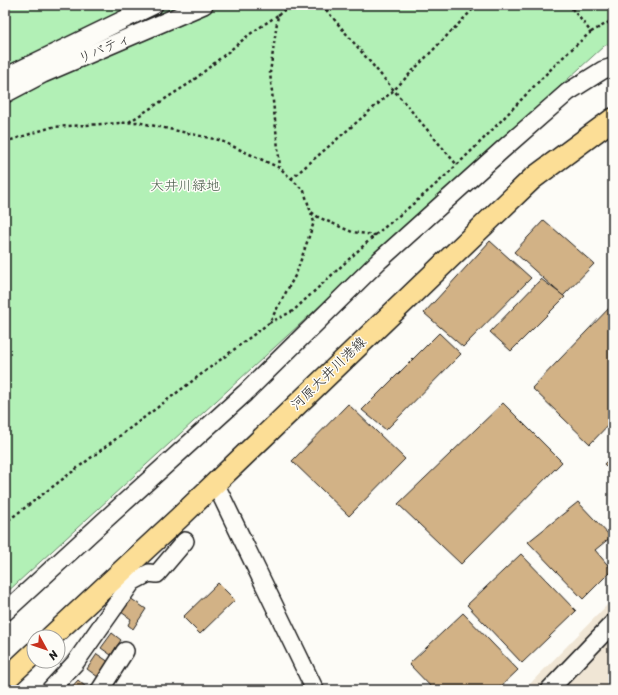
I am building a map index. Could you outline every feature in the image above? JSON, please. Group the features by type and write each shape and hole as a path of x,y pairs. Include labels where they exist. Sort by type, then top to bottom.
{"main road":[{"name":"河原大井川港線","path":"59,629 215,483 532,179 613,119"},
{"path":"5,680 26,661"}],"street":[{"path":"5,77 154,5"},
{"name":"リバティ","path":"5,94 43,74 204,5"},
{"path":"5,612 245,393 380,260 502,150 568,92 604,70 613,67"},
{"path":"215,483 315,690"},
{"path":"50,690 75,663 132,582 149,573 157,574 185,541"},
{"path":"42,690 43,680 85,634 121,571"},
{"path":"548,690 613,623"},
{"path":"100,690 125,651"}],"path":[{"path":"128,122 190,83 250,34 291,5"},
{"path":"322,5 457,165"},
{"path":"291,179 394,90 477,5"},
{"path":"569,5 591,32"},
{"path":"278,15 270,73 280,168"},
{"path":"5,524 269,323 293,311 375,235 429,191 457,165 537,83 591,32 613,20"},
{"path":"5,142 52,127 137,122 219,140 280,168 304,191 314,222 296,274 269,323"},
{"path":"310,211 318,217 352,232 375,235"},
{"path":"5,520 10,519"}],"shaded area":[{"path":"613,599 613,690 524,690"}],"green space":[{"name":"大井川緑地","path":"5,5 613,5 613,41 604,46 5,594"}],"building":[{"path":"544,220 594,264 563,296 514,252"},
{"path":"490,241 531,278 463,347 424,313"},
{"path":"541,279 565,297 511,351 490,332"},
{"path":"613,304 613,420 590,444 532,388"},
{"path":"439,333 461,354 386,430 362,410"},
{"path":"503,403 562,462 461,564 398,504"},
{"path":"348,404 405,459 349,516 292,461"},
{"path":"613,455 613,473 604,464"},
{"path":"578,502 611,537 595,550 612,570 583,599 528,542"},
{"path":"521,554 576,611 522,663 467,605"},
{"path":"218,583 235,600 200,634 183,617"},
{"path":"130,598 146,609 133,629 128,625 131,619 121,612"},
{"path":"463,613 518,670 497,690 434,690 409,664"},
{"path":"112,633 121,640 111,655 101,648"},
{"path":"97,654 109,662 98,677 87,669"},
{"path":"78,680 88,689 88,690 69,690"}]}
